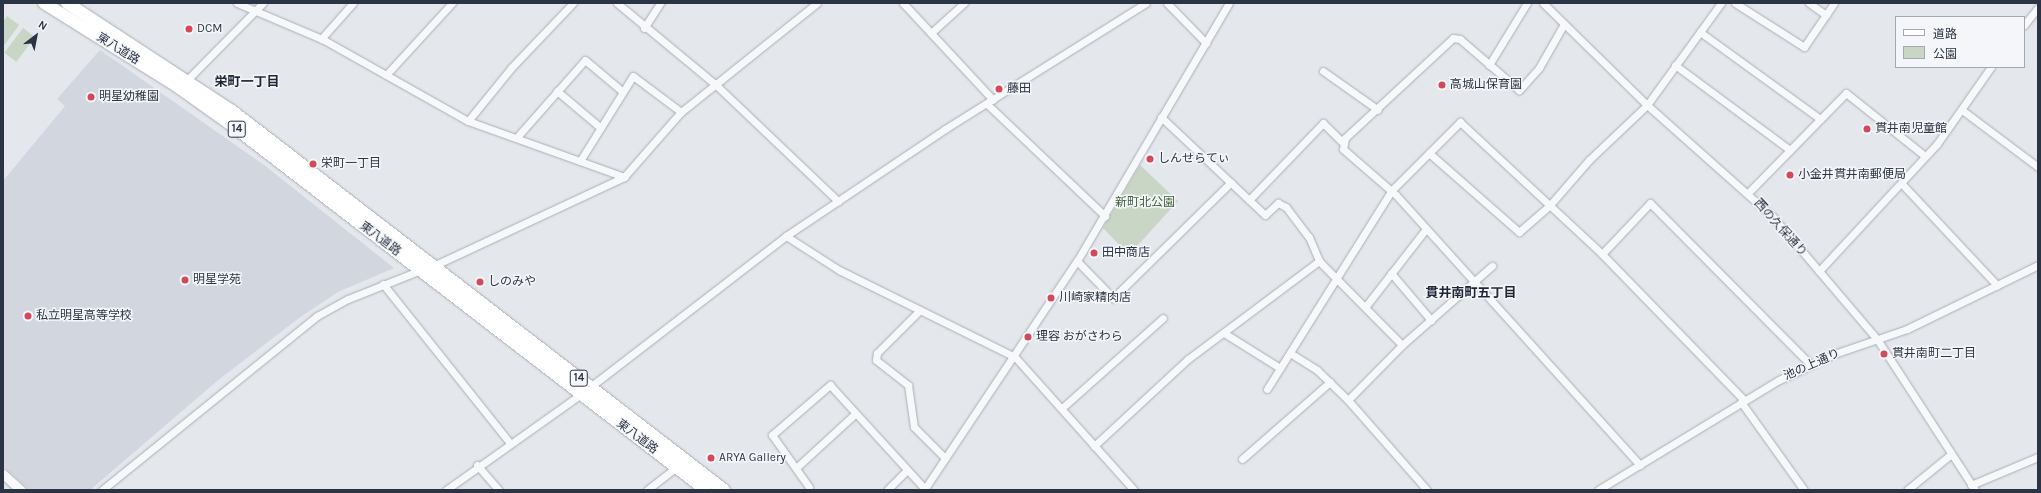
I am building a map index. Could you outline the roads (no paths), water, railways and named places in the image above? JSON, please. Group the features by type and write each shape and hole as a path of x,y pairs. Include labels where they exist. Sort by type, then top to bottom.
{"main road":[{"name":"東八道路","path":"44,3 237,122 434,266 676,467 706,490"},
{"name":"東八道路","path":"67,3 188,79 237,122 421,270 724,490"}],"street":[{"path":"237,3 253,12 321,39 468,120 518,136 624,177"},
{"path":"188,79 263,3"},
{"path":"321,39 353,3"},
{"path":"386,75 452,3"},
{"path":"468,120 511,68 573,3"},
{"path":"617,3 644,28 715,84 838,201"},
{"path":"644,28 660,3"},
{"path":"102,490 317,316 383,284 434,266 624,177 681,112 817,3"},
{"path":"903,3 931,33 990,102 1104,216"},
{"path":"931,33 964,3"},
{"path":"446,490 477,465 585,390 786,236 990,102 1146,3"},
{"path":"1167,3 1206,43"},
{"path":"809,487 772,435 830,385 924,489 1015,357 1077,261 1161,116 1230,3"},
{"path":"1489,65 1526,3"},
{"name":"西の久保通り","path":"1543,3 1647,105 1748,193 1819,271 1877,339 1950,455 1973,488"},
{"path":"1429,153 1452,170 1514,231 1524,229 1550,205 1589,160 1647,105 1721,3"},
{"path":"1735,3 1804,47 1834,3"},
{"path":"1808,3 1826,15"},
{"path":"2025,24 2038,8"},
{"path":"1342,142 1378,110 1453,38 1460,39 1519,90 1539,68 1564,24"},
{"path":"1700,32 1820,119"},
{"path":"518,136 585,60 622,90"},
{"path":"1675,65 1790,150"},
{"path":"1819,271 1902,184 1962,110 1990,68"},
{"path":"1323,71 1378,110"},
{"path":"580,161 601,128 622,90 633,76 681,112"},
{"path":"557,91 601,128"},
{"path":"1748,193 1846,93 1925,156"},
{"path":"1962,110 2037,163"},
{"path":"1161,116 1265,215 1278,203 1286,206 1309,238 1320,261 1366,306 1402,345"},
{"path":"1266,389 1391,191 1460,122 1602,254 1743,401 1804,490"},
{"path":"1249,200 1323,123 1342,142 1343,149 1391,191 1640,465"},
{"path":"1077,261 1112,298 1231,182"},
{"path":"1902,184 1997,285"},
{"path":"1602,254 1650,203 1810,364"},
{"path":"1366,306 1426,229"},
{"path":"786,236 839,270 1015,357 1134,490"},
{"path":"1094,446 1188,360 1320,261"},
{"name":"池の上通り","path":"1598,490 1743,401 1810,364 1907,329 2038,265"},
{"path":"1348,400 1402,345 1492,266"},
{"path":"1391,273 1431,320"},
{"path":"383,284 510,443"},
{"path":"920,310 878,353 876,360 908,385 914,427 945,458"},
{"path":"1062,408 1163,318"},
{"path":"1224,333 1280,368"},
{"path":"1290,352 1330,382 1348,400 1427,490"},
{"path":"1242,459 1330,382"},
{"path":"796,468 855,414"},
{"path":"1907,490 1950,455"},
{"path":"1973,488 2038,457"},
{"path":"477,465 499,490"},
{"path":"647,490 676,467"},
{"path":"887,490 907,470"},
{"path":"3,474 21,490"}],"place":[{"name":"DCM","path":"189,29"},
{"name":"高城山保育園","path":"1442,85"},
{"name":"藤田","path":"999,89"},
{"name":"明星幼稚園","path":"91,97"},
{"name":"貫井南児童館","path":"1867,129"},
{"name":"しんせらてぃ","path":"1150,159"},
{"name":"栄町一丁目","path":"313,164"},
{"name":"小金井貫井南郵便局","path":"1790,175"},
{"name":"田中商店","path":"1094,253"},
{"name":"明星学苑","path":"185,280"},
{"name":"しのみや","path":"480,282"},
{"name":"川崎家精肉店","path":"1051,298"},
{"name":"私立明星高等学校","path":"28,316"},
{"name":"理容 おがさわら","path":"1028,337"},
{"name":"貫井南町二丁目","path":"1884,354"},
{"name":"ARYA Gallery","path":"711,458"}],"district":[{"name":"栄町一丁目","path":"247,82"},
{"name":"貫井南町五丁目","path":"1471,293"}],"park label":[{"name":"新町北公園","path":"1145,203"}]}
